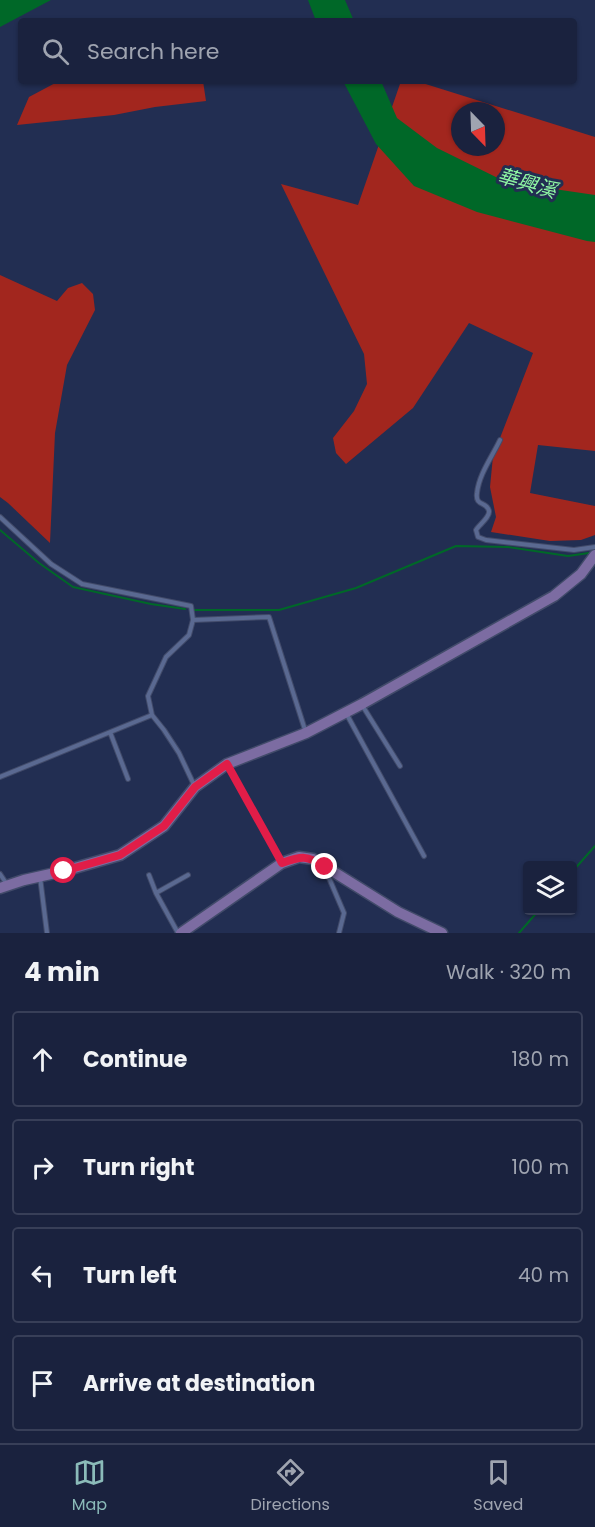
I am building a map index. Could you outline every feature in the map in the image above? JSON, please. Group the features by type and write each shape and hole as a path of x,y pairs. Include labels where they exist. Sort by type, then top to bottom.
{"street":[{"path":"4,887 120,855 164,826 195,787 227,764 306,734 554,596 591,565 595,555"},
{"path":"180,933 282,863 299,858 312,859 398,912 442,933"}],"lane":[{"path":"500,440 479,481 476,496 478,502 489,510 488,515 476,530 478,537 486,540 574,550 595,547"},
{"path":"0,517 51,564 82,584 191,606 193,620 189,635 166,657 148,696 152,715 179,753 195,787"},
{"path":"193,620 269,617 306,734"},
{"path":"362,704 400,766"},
{"path":"346,713 424,856"},
{"path":"0,777 152,715"},
{"path":"110,732 128,779"},
{"path":"227,764 282,863"},
{"path":"325,867 344,913 339,933"},
{"path":"0,874 4,887"},
{"path":"149,874 156,893 180,933"},
{"path":"156,893 188,875"},
{"path":"40,877 47,933"}],"shaded area":[{"path":"0,0 51,0 0,27"},
{"path":"308,0 345,0 353,18 315,18"},
{"path":"53,84 203,84 206,101 114,115 17,125 29,97"},
{"path":"345,84 382,84 397,118 437,148 506,182 595,195 595,242 477,212 414,186 376,144"},
{"path":"400,84 426,84 483,102 451,102 451,156 505,156 505,109 595,137 595,451 538,445 530,493 595,506 595,535 581,540 550,541 491,532 496,517 490,487 493,456 533,353 469,323 413,408 346,464 336,453 333,438 354,411 367,384 364,354 281,184 358,205"},
{"path":"0,275 57,301 68,288 82,283 93,294 95,310 67,365 55,433 50,543 0,497"}],"waterway":[{"path":"0,530 39,563 73,587 185,609"},
{"path":"194,610 279,610 356,588 456,546 508,547 568,556 589,553"},
{"path":"577,866 595,846"},
{"path":"519,933 535,915"}],"route":[{"path":"64,871 120,855 164,826 195,787 227,764 282,863 299,858 312,859 325,867"}],"water label":[{"name":"華興溪","path":"527,183"}]}
